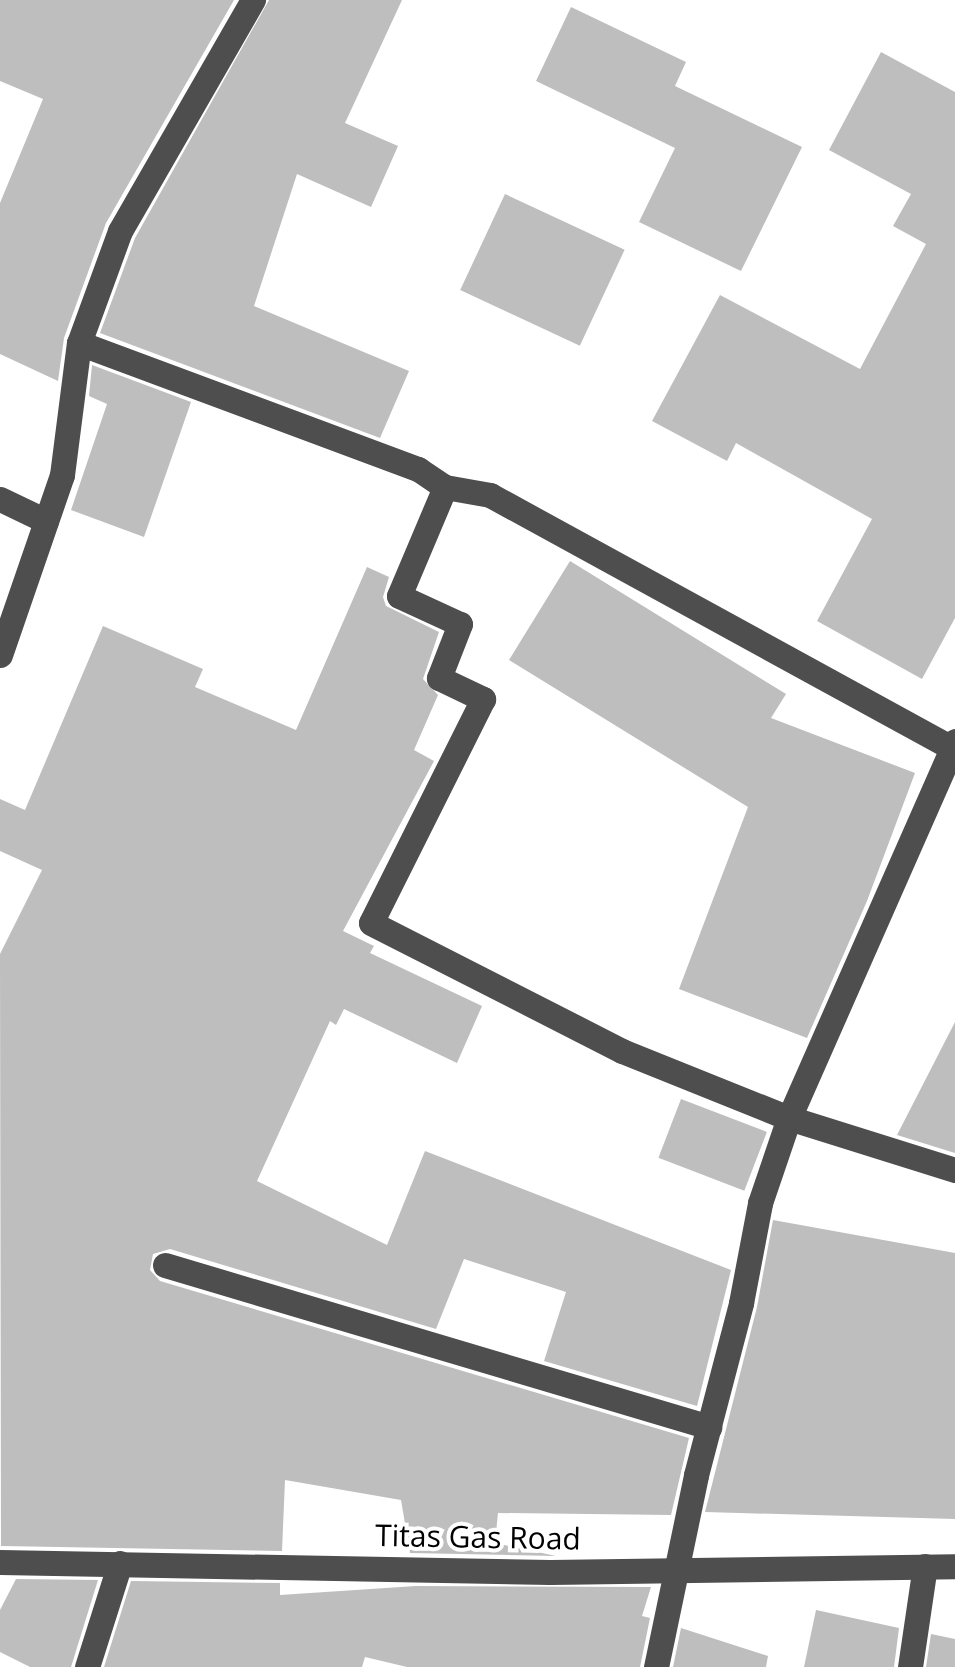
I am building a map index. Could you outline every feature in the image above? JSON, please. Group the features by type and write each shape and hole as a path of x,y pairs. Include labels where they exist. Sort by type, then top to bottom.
{"street":[{"path":"0,655 62,475 79,344 120,231 253,0"},
{"path":"79,344 418,469 445,487 490,496 954,744 789,1118 760,1203 741,1303 656,1667"},
{"path":"445,487 399,596 460,624 439,678 484,699 371,923 622,1051 789,1118 955,1170"},
{"path":"0,499 46,521"},
{"path":"165,1266 709,1427"},
{"name":"Titas Gas Road","path":"0,1562 679,1571 955,1566"},
{"path":"87,1667 120,1563"},
{"path":"910,1667 925,1566"}],"building":[{"path":"0,0 234,0 106,223 64,338 58,381 0,354 0,203 43,99 0,81"},
{"path":"269,0 402,0 345,123 398,146 371,207 297,174 254,306 409,371 380,438 100,333 135,238"},
{"path":"571,7 686,62 675,86 802,147 741,271 639,222 675,148 536,81"},
{"path":"881,52 955,92 955,618 922,679 817,621 872,519 736,443 727,461 652,421 720,295 860,369 926,244 893,226 911,194 829,150"},
{"path":"505,194 625,250 580,346 460,290"},
{"path":"92,365 191,402 144,537 71,510 107,404 89,396"},
{"path":"570,561 786,694 771,718 915,773 867,901 807,1038 679,989 748,807 509,660"},
{"path":"367,567 389,577 383,597 386,606 439,632 423,679 438,695 414,750 434,761 343,931 374,946 370,953 482,1006 457,1063 344,1009 336,1025 330,1021 257,1181 387,1245 425,1151 731,1270 697,1406 544,1361 566,1292 464,1259 436,1329 170,1249 153,1254 150,1270 160,1281 689,1438 671,1515 498,1513 495,1543 556,1556 410,1553 401,1500 285,1480 282,1551 1,1546 0,954 42,870 0,851 0,799 25,810 103,626 203,669 195,687 296,730"},
{"path":"955,1022 955,1153 897,1135"},
{"path":"681,1099 767,1132 744,1191 658,1158"},
{"path":"773,1220 955,1253 955,1519 705,1512 757,1307"},
{"path":"16,1579 98,1580 71,1667 30,1667 0,1652 0,1610"},
{"path":"131,1581 280,1583 280,1595 416,1586 651,1587 642,1616 650,1618 640,1667 407,1667 365,1657 362,1667 104,1667"},
{"path":"816,1610 899,1628 894,1667 804,1667"},
{"path":"681,1628 768,1656 766,1667 673,1667"},
{"path":"931,1634 955,1639 955,1667 926,1667"}]}
